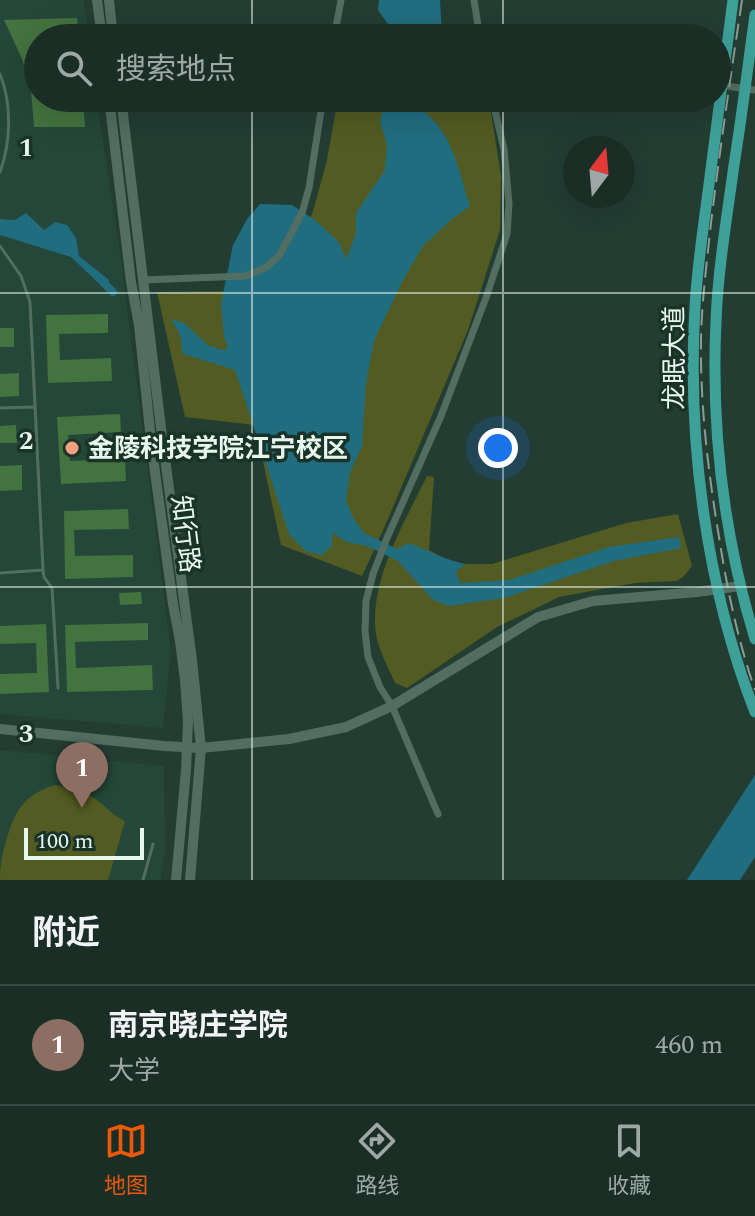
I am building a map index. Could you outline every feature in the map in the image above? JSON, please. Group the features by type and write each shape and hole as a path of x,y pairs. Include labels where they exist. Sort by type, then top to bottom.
{"main road":[{"name":"龙眠大道","path":"729,24 733,0"},
{"name":"龙眠大道","path":"755,15 750,89 722,246 715,384 726,509 740,586 755,639"},
{"name":"龙眠大道","path":"716,112 695,306 693,367 697,443 703,510 717,589 741,676 755,712"}],"street":[{"path":"97,0 100,24"},
{"path":"109,0 112,24"},
{"path":"337,24 341,0"},
{"path":"474,0 478,24"},
{"name":"知行路","path":"111,112 152,450 182,654 188,722 182,833 176,880"},
{"name":"知行路","path":"123,112 201,748 190,880"},
{"path":"143,280 245,276 265,268 279,256 290,240 306,201 321,112"},
{"path":"438,814 368,657 366,601 387,538 451,390 507,234 509,204 504,149 495,112"},
{"path":"0,729 201,748 289,739 346,727 392,706 538,617 593,601 740,586"}],"lane":[{"path":"0,74 5,86 8,115 8,143 0,172"},
{"path":"0,246 21,276 30,302 43,570 52,588 58,688"},
{"path":"0,408 35,407"},
{"path":"0,573 43,570"},
{"path":"143,880 153,844"}],"shaded area":[{"name":"金陵科技学院江宁校区","path":"0,0 84,0 87,24 24,24 24,112 98,112 119,245 171,651 163,728 0,714"},
{"path":"0,750 164,766 165,850 161,880 0,880"}],"green space":[{"path":"336,112 491,112 501,176 500,230 468,330 362,576 281,545 255,425 185,417 157,292 257,291 303,242 327,160"},
{"path":"427,476 434,477 429,550 447,560 492,564 626,523 678,514 692,566 677,581 635,583 559,597 497,627 407,688 395,683 382,654 375,624 376,604 392,547"},
{"path":"55,785 88,795 125,821 108,880 0,880 9,830 17,813 28,799"}],"water":[{"path":"379,0 440,0 441,24 388,24 378,10"},
{"path":"382,112 424,112 433,120 454,154 470,206 423,246 374,341 366,383 362,446 350,473 346,501 354,519 364,533 397,549 409,543 465,564 456,572 460,583 509,580 609,547 679,537 681,548 614,561 504,598 449,606 433,600 398,561 367,546 347,542 332,533 332,546 322,555 305,551 289,534 235,370 183,354 180,335 171,319 184,323 209,346 228,349 221,304 233,245 247,219 260,204 292,205 315,220 339,242 346,259 356,234 356,213 385,170 387,145 380,122"},
{"path":"26,213 44,230 55,222 67,225 76,238 79,256 109,280 108,292 71,257 0,235 0,219 15,220"},
{"path":"755,775 755,857 740,880 687,880"}],"building":[{"path":"77,18 78,24 24,24 24,66 4,20"},
{"path":"33,112 84,112 85,127 34,127"},
{"path":"108,314 108,333 59,334 60,360 111,358 112,381 48,383 46,315"},
{"path":"0,328 14,328 14,347 0,347"},
{"path":"19,373 19,396 0,397 0,374"},
{"path":"120,414 121,432 68,435 70,461 125,459 126,481 61,484 57,417"},
{"path":"16,425 17,443 0,443 0,426"},
{"path":"22,465 22,490 0,491 0,466"},
{"path":"128,509 129,529 74,530 75,556 133,555 133,577 65,579 64,511"},
{"path":"141,592 142,604 120,605 119,593"},
{"path":"148,623 148,640 75,642 76,668 152,665 153,690 67,692 65,625"},
{"path":"46,624 49,692 0,694 0,674 37,673 36,643 0,644 0,626"}],"waterway":[{"path":"102,281 113,292"}],"railway":[{"path":"731,76 742,0"},
{"path":"726,112 702,309 703,413 729,595 755,690"}],"place":[{"name":"金陵科技学院江宁校区","path":"72,448"},
{"name":"南京晓庄学院","path":"82,808"}]}
